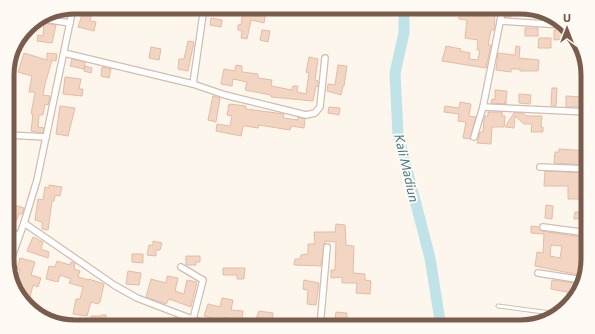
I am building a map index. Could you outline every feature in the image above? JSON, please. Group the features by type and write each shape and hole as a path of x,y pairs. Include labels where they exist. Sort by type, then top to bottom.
{"street":[{"path":"14,251 37,180 72,14"},
{"path":"193,84 203,14"},
{"path":"474,137 502,14"},
{"path":"50,20 70,23"},
{"path":"501,21 547,24"},
{"path":"64,53 193,84 225,96 310,115 315,113 320,107 325,58"},
{"path":"482,107 581,112"},
{"path":"14,135 46,138"},
{"path":"540,167 581,169"},
{"path":"24,223 137,298 193,320 203,280 181,267"},
{"path":"543,227 581,232"},
{"path":"14,233 19,236"},
{"path":"321,320 327,247"},
{"path":"538,273 577,279"}],"lane":[{"path":"498,306 548,313"}],"building":[{"path":"82,14 91,14 90,21 96,22 94,31 78,27"},
{"path":"243,14 266,14 264,23 251,20 247,39 241,38 242,31 238,30 238,25 241,25"},
{"path":"459,14 495,14 494,30 491,30 488,45 491,45 486,68 442,61 446,46 461,49 460,51 470,53 469,59 478,60 480,50 477,50 478,40 465,38 467,20 459,19"},
{"path":"506,14 517,14 517,16 511,15 511,17 505,17"},
{"path":"211,18 222,20 221,27 210,25"},
{"path":"44,23 56,25 52,43 37,41 38,35 43,36"},
{"path":"525,28 538,28 538,36 525,36"},
{"path":"262,30 270,31 268,42 260,40"},
{"path":"539,38 547,38 547,48 538,48"},
{"path":"188,41 194,42 188,71 178,69 179,59 184,59"},
{"path":"516,46 520,47 519,58 539,60 538,71 520,71 520,69 511,69 511,72 496,70 498,53 515,55"},
{"path":"151,47 161,49 159,60 149,58"},
{"path":"24,53 47,60 47,53 57,54 56,61 52,60 43,95 50,96 48,105 45,104 43,115 39,115 38,127 44,128 43,133 31,131 33,114 31,114 35,92 29,92 32,76 18,72"},
{"path":"309,57 318,59 315,80 318,81 318,87 316,86 313,101 271,97 271,95 245,90 247,82 233,79 232,86 221,84 224,69 235,71 236,65 242,66 242,72 258,74 258,78 272,80 271,86 292,90 293,86 298,86 297,92 306,94 309,73 306,72"},
{"path":"72,59 85,62 84,69 70,66"},
{"path":"338,65 347,66 341,95 327,91 328,84 335,85"},
{"path":"85,66 92,68 91,73 84,71"},
{"path":"102,67 111,69 109,78 101,76"},
{"path":"65,77 81,79 79,89 83,89 82,96 63,94"},
{"path":"552,88 557,88 556,106 551,106"},
{"path":"495,90 507,91 506,102 504,102 507,104 491,103 492,99 495,100"},
{"path":"519,94 531,95 530,104 519,103"},
{"path":"213,96 220,98 216,122 208,120"},
{"path":"566,96 581,97 581,107 566,107"},
{"path":"460,102 471,104 469,116 476,117 470,139 463,138 466,122 458,121 459,114 444,112 445,106 459,108"},
{"path":"229,104 246,106 246,109 284,114 283,118 298,120 298,117 305,119 304,128 291,126 290,130 259,125 258,128 243,126 241,136 216,131 217,124 230,126 232,116 227,115"},
{"path":"60,106 75,108 68,136 56,134"},
{"path":"329,107 340,108 339,115 328,113"},
{"path":"488,112 502,112 502,116 505,116 504,127 492,127 491,144 477,143 480,132 483,132 484,119 485,116 488,116"},
{"path":"514,113 522,113 527,116 542,116 541,127 543,127 543,132 531,132 532,124 524,124 515,116 514,128 505,127"},
{"path":"559,149 581,151 581,165 554,163 555,152 559,152"},
{"path":"545,171 581,173 581,199 568,199 568,186 544,186"},
{"path":"49,185 62,187 60,196 55,195 54,201 52,201 48,230 42,229 42,222 35,220 38,199 43,200 45,187 49,188"},
{"path":"14,205 24,208 22,214 19,214 16,221 14,220"},
{"path":"546,205 553,206 552,219 545,218"},
{"path":"575,212 581,212 581,218 574,219"},
{"path":"336,224 345,225 346,245 354,246 353,273 365,274 365,280 371,281 370,294 356,293 357,283 342,283 342,277 331,278 331,270 335,270 336,242 325,241 321,266 294,265 295,259 300,259 301,255 308,254 308,244 315,244 314,232 335,232"},
{"path":"531,226 539,227 542,231 581,237 581,263 579,275 535,266 537,252 543,253 544,234 531,233","holes":["551,245 562,246 560,258 550,256"]},
{"path":"33,237 43,242 41,249 49,252 48,258 27,251"},
{"path":"153,241 162,243 160,250 156,250 156,256 147,255 149,245 153,245"},
{"path":"132,254 143,254 143,263 132,262"},
{"path":"186,256 200,256 200,262 196,262 196,265 186,265"},
{"path":"20,258 35,262 31,275 41,278 38,287 33,285 29,299 24,293 17,278 20,269 17,269"},
{"path":"57,261 70,265 71,262 75,263 74,269 80,271 78,277 104,284 100,302 98,304 91,302 87,316 73,314 76,299 80,299 83,287 69,283 71,279 60,275 58,282 46,279 49,266 55,267"},
{"path":"223,268 245,268 244,279 237,279 237,275 223,275"},
{"path":"128,271 141,273 139,285 126,284"},
{"path":"167,276 178,278 175,291 184,294 187,280 197,282 191,307 169,299 166,304 146,297 151,279 166,283"},
{"path":"304,280 319,283 316,305 307,304 308,290 303,289"},
{"path":"552,280 576,283 570,293 551,289"},
{"path":"222,298 233,300 231,310 243,311 242,318 256,319 259,311 273,313 272,320 236,320 225,317 224,320 220,320 204,316 208,304 220,307"},
{"path":"336,312 347,313 346,320 325,320 335,319"},
{"path":"106,315 106,320 91,320 91,316"},
{"path":"174,317 182,320 173,320"}],"waterway":[{"name":"Kali Madiun","path":"404,14 404,33 395,73 398,135 430,258 440,320"}]}
